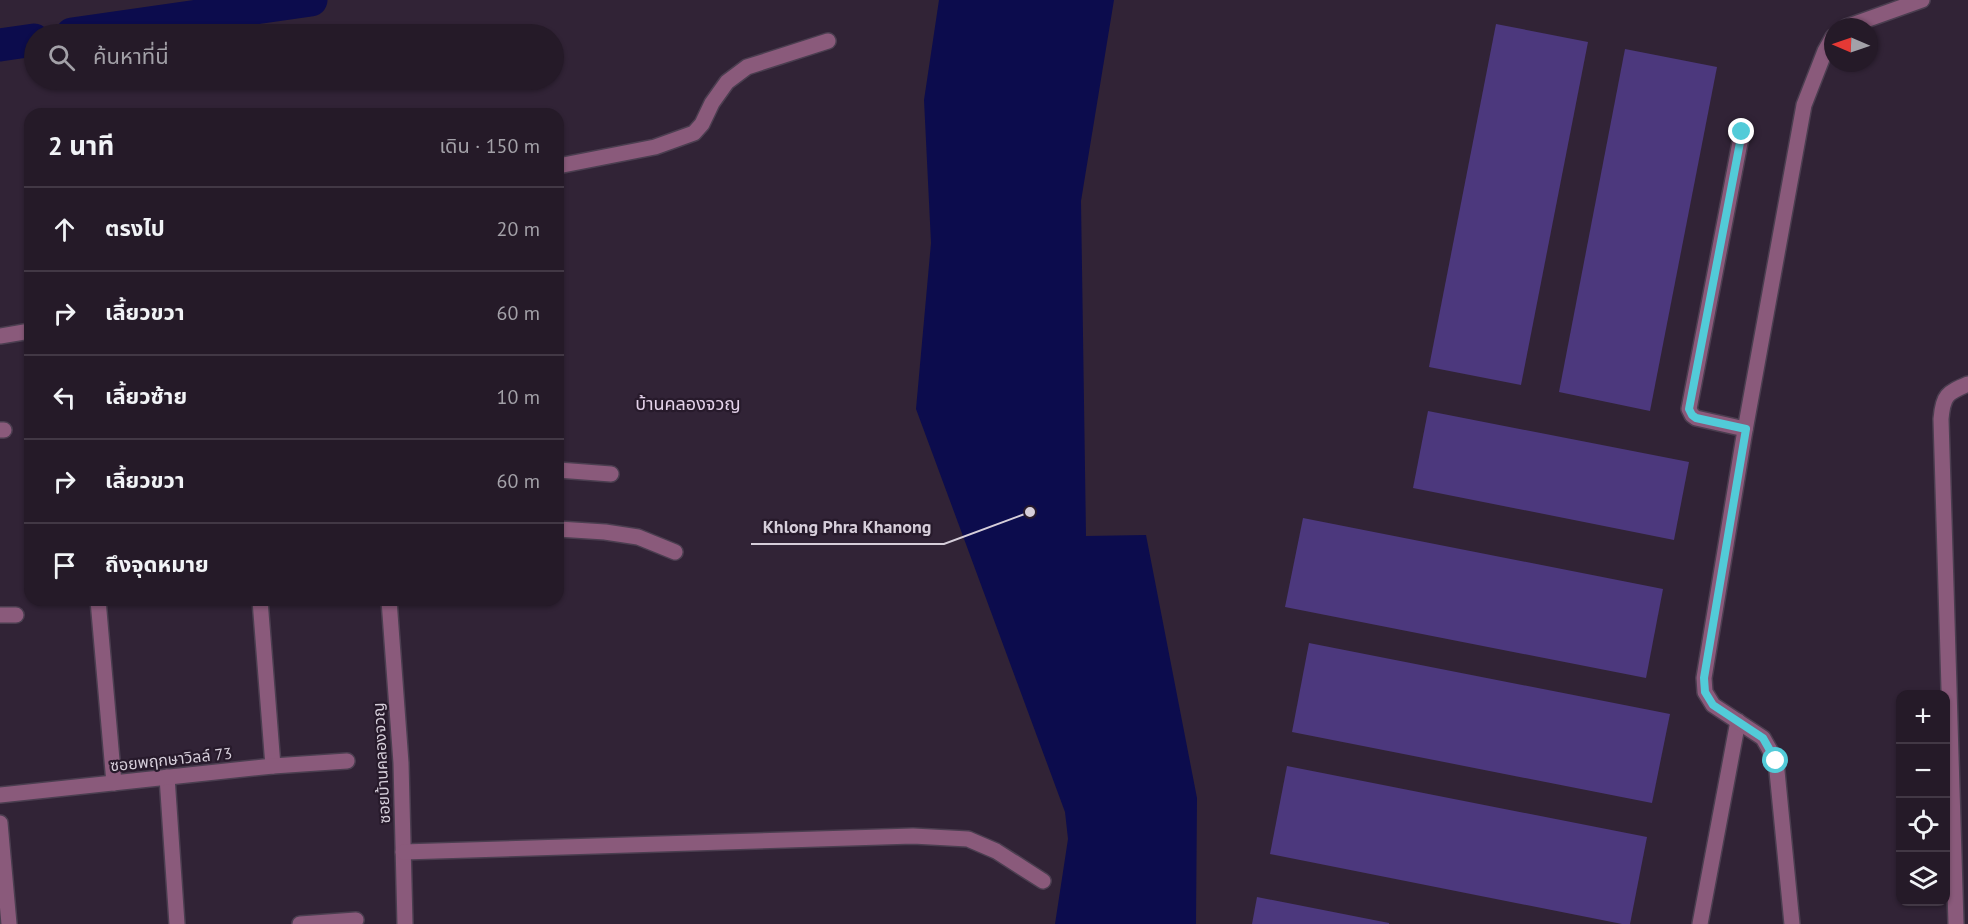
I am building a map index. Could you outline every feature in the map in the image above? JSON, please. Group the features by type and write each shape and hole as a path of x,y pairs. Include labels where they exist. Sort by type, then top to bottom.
{"street":[{"path":"1870,18 1914,1"},
{"path":"564,165 655,147 694,133 702,124 712,103 727,82 741,71 747,67 828,41"},
{"path":"1792,924 1776,761 1763,738 1713,705 1705,692 1704,678 1804,105 1824,54"},
{"path":"1742,132 1689,409 1696,418 1746,429"},
{"path":"0,336 24,332"},
{"path":"1956,924 1941,419 1942,402 1953,390 1968,384"},
{"path":"564,470 611,474"},
{"path":"564,529 638,537 675,552"},
{"path":"99,606 114,783"},
{"path":"260,606 273,766"},
{"name":"ซอยบ้านคลองจวญ","path":"389,606 401,763 405,924"},
{"path":"0,615 16,615"},
{"path":"1700,924 1738,721"},
{"name":"ซอยพฤกษาวิลล์ 73","path":"0,795 347,760"},
{"path":"167,777 177,924"},
{"path":"0,823 9,924"},
{"path":"403,852 913,836 968,839 996,851 1043,881"},
{"path":"300,924 356,920"}],"shaded area":[{"path":"939,0 1114,0 1081,201 1086,536 1146,535 1197,798 1196,924 1055,924 1068,839 1065,812 916,409 931,243 924,100"}],"building":[{"path":"1496,24 1588,42 1521,385 1429,367"},
{"path":"1625,49 1717,67 1650,411 1559,392"},
{"path":"1428,411 1689,462 1674,540 1413,488"},
{"path":"1303,518 1663,589 1646,678 1285,607"},
{"path":"1309,643 1670,714 1652,803 1292,732"},
{"path":"1287,766 1647,837 1630,924 1270,854"},
{"path":"1257,897 1389,923 1389,924 1252,924"}],"waterway":[{"path":"142,24 311,0"},
{"path":"0,45 24,41"}],"place":[{"name":"Khlong Phra Khanong","path":"1030,512"}],"district":[{"name":"บ้านคลองจวญ","path":"688,404"}],"route":[{"path":"1742,132 1689,409 1696,418 1746,429 1704,678 1705,692 1713,705 1763,738 1776,761"}]}
